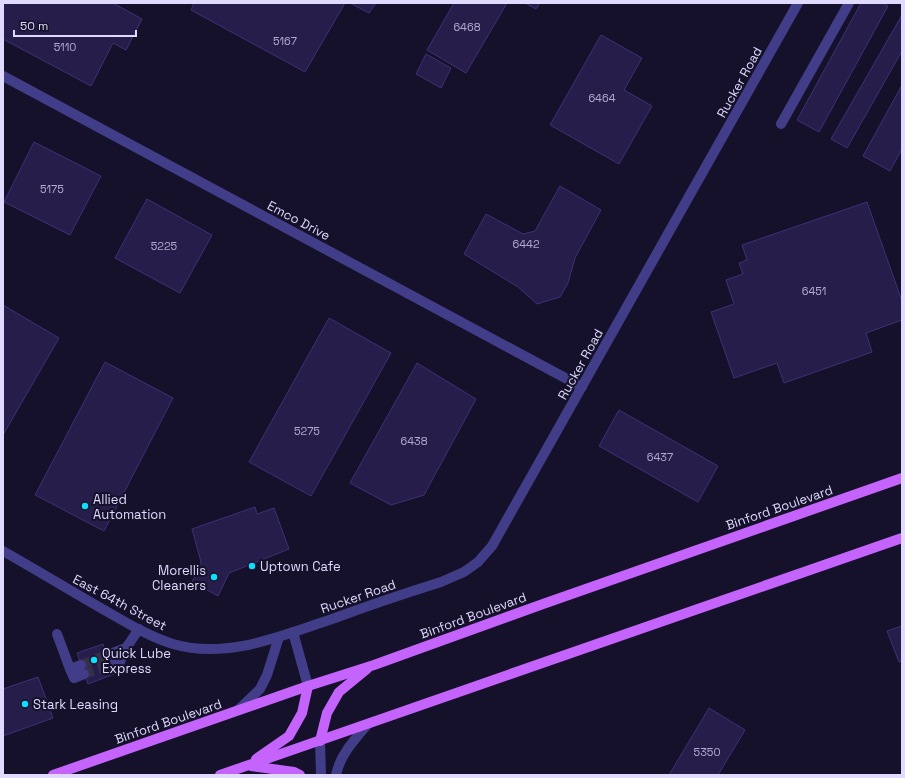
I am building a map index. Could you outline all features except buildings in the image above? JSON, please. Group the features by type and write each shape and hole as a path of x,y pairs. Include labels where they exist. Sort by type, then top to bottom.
{"main road":[{"name":"Binford Boulevard","path":"53,775 374,664 902,478"},
{"path":"220,775 902,538"},
{"path":"320,741 327,713 339,692 374,664"},
{"path":"247,766 289,736 302,713 308,686"},
{"path":"247,766 294,772 300,775"}],"street":[{"name":"Rucker Road","path":"279,637 441,582 464,572 478,562 492,546 798,3"},
{"path":"781,124 850,3"},
{"name":"Emco Drive","path":"3,76 582,387"},
{"name":"East 64th Street","path":"3,550 139,629 154,637 175,644 204,649 238,647 279,637"},
{"path":"109,660 120,662 126,648 139,629"},
{"path":"293,632 308,686"},
{"path":"57,634 70,669 83,669"},
{"path":"238,711 260,689 279,637"},
{"path":"336,775 345,752 367,725"},
{"path":"320,741 321,775"}],"tunnel":[{"path":"81,665 107,655"},
{"path":"84,674 111,665"}],"place":[{"name":"Allied Automation","path":"85,506"},
{"name":"Uptown Cafe","path":"252,566"},
{"name":"Morellis Cleaners","path":"214,577"},
{"name":"Quick Lube Express","path":"94,660"},
{"name":"Stark Leasing","path":"25,704"}]}
